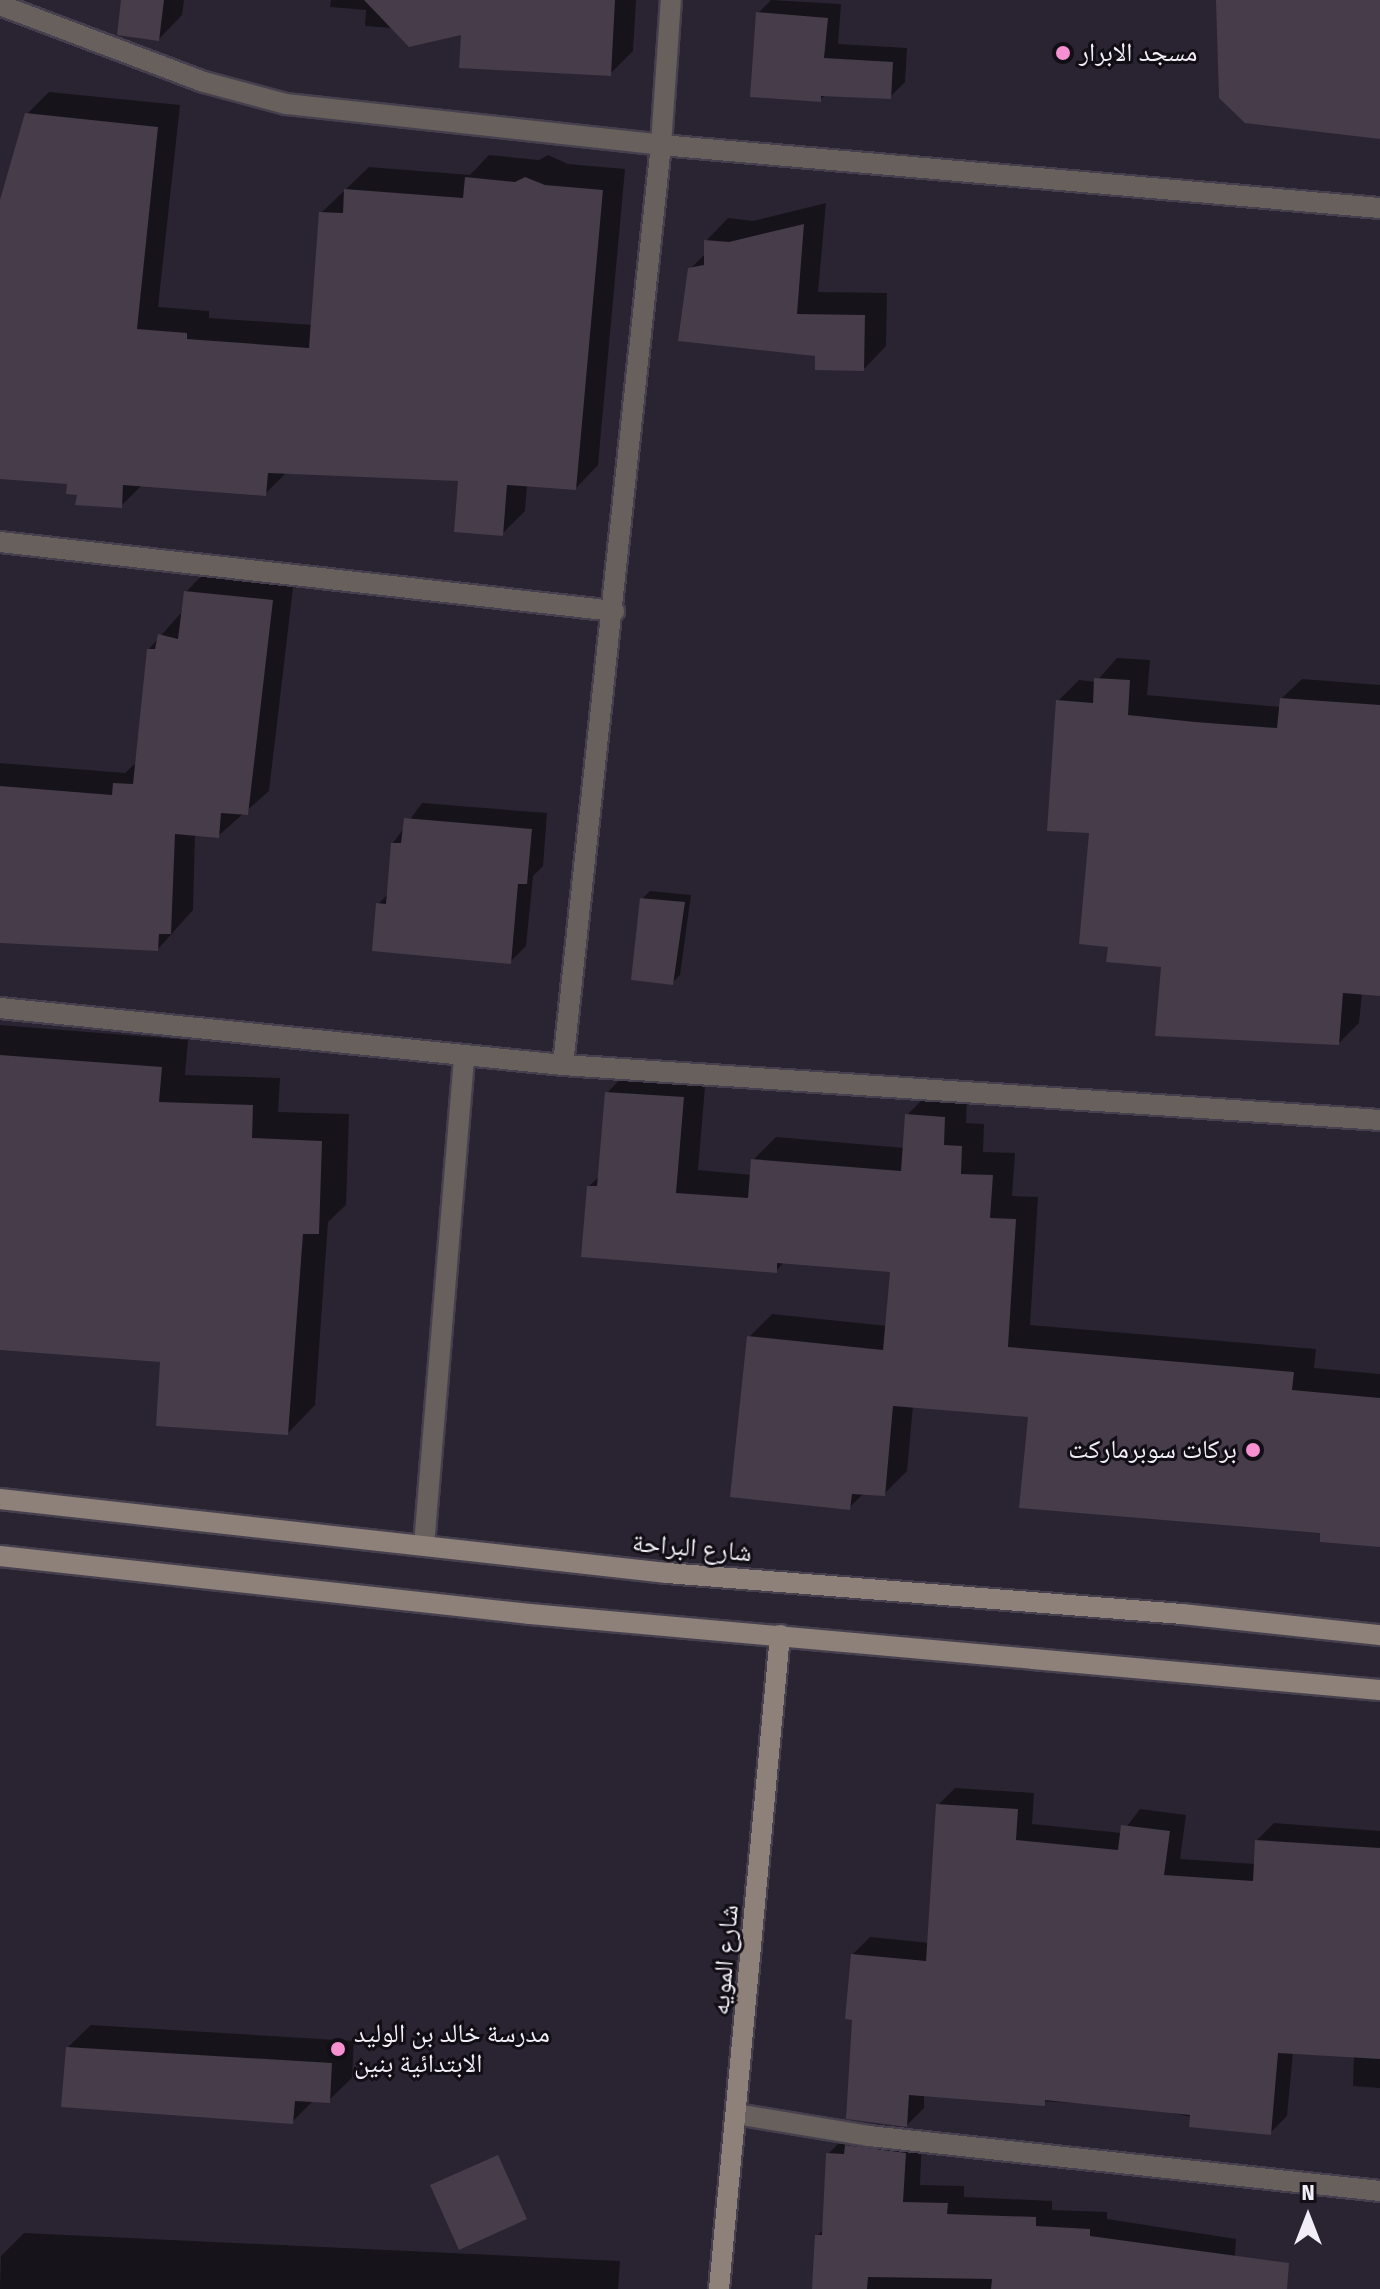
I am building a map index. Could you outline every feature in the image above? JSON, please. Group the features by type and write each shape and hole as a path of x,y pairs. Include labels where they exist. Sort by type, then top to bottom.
{"street":[{"path":"563,1065 614,611 661,145 671,0"},
{"path":"0,5 254,98 661,145 1380,208"},
{"path":"0,542 614,611"},
{"path":"0,1008 563,1065 1380,1120"},
{"path":"424,1545 464,1056"},
{"name":"شارع البراحة","path":"0,1499 667,1573 1182,1614 1380,1635"},
{"path":"0,1556 780,1635 1380,1690"},
{"name":"شارع المويه","path":"719,2289 780,1635"},
{"path":"736,2114 869,2136 1380,2191"}],"building":[{"path":"121,0 164,0 159,41 117,35"},
{"path":"364,0 615,0 611,76 459,68 461,35 409,47"},
{"path":"1216,0 1380,0 1380,139 1245,123 1219,98"},
{"path":"756,12 828,18 824,58 893,62 891,99 821,96 821,102 750,97"},
{"path":"25,113 158,127 137,329 187,333 187,339 309,348 319,212 343,213 344,189 463,198 465,177 515,182 525,177 545,185 603,190 576,490 507,485 503,536 454,532 458,481 268,473 266,496 123,485 122,508 75,505 77,495 66,494 67,484 0,479 0,200"},
{"path":"804,224 797,314 865,315 864,371 815,370 815,356 678,341 688,268 704,265 704,240 729,242"},
{"path":"184,591 273,600 248,815 221,813 219,838 175,834 171,934 159,934 158,951 0,943 0,786 112,795 113,783 133,784 147,649 155,649 158,634 178,639"},
{"path":"1094,678 1130,680 1128,715 1195,722 1277,728 1280,698 1380,705 1380,996 1343,993 1339,1045 1155,1036 1161,967 1106,962 1108,947 1079,944 1089,833 1047,831 1056,700 1093,703"},
{"path":"404,818 532,829 527,884 518,884 511,964 372,951 376,903 386,904 391,843 401,843"},
{"path":"640,898 685,902 673,985 631,980"},
{"path":"0,1055 162,1067 159,1102 253,1105 252,1138 322,1141 319,1234 303,1234 288,1435 156,1426 160,1362 0,1350"},
{"path":"605,1092 684,1097 676,1193 748,1198 751,1159 901,1171 905,1114 945,1117 944,1145 962,1146 961,1174 993,1175 990,1218 1016,1219 1008,1347 1294,1372 1292,1390 1380,1398 1380,1547 1320,1542 1320,1533 1019,1508 1028,1417 893,1406 885,1496 852,1494 850,1510 730,1497 747,1336 883,1350 890,1272 777,1263 777,1273 581,1257 587,1186 597,1186"},
{"path":"936,1804 1018,1809 1016,1840 1118,1850 1121,1825 1170,1831 1164,1875 1253,1881 1255,1840 1380,1848 1380,2059 1278,2053 1271,2135 1189,2127 1190,2115 1045,2100 1045,2106 909,2095 907,2127 846,2119 852,2020 845,2019 851,1954 926,1961"},
{"path":"66,2047 332,2063 330,2103 295,2101 293,2124 61,2107"},
{"path":"845,2145 906,2153 903,2202 948,2203 947,2214 1036,2217 1036,2226 1090,2229 1090,2236 1289,2263 1287,2289 991,2289 992,2279 868,2277 867,2289 812,2289 815,2235 822,2235 826,2153 844,2154"},
{"path":"498,2155 527,2219 459,2250 430,2185"}],"place":[{"name":"مسجد الابرار","path":"1063,53"},
{"name":"بركات سوبرماركت","path":"1253,1450"},
{"name":"مدرسة خالد بن الوليد الابتدائية بنين","path":"338,2049"}]}
